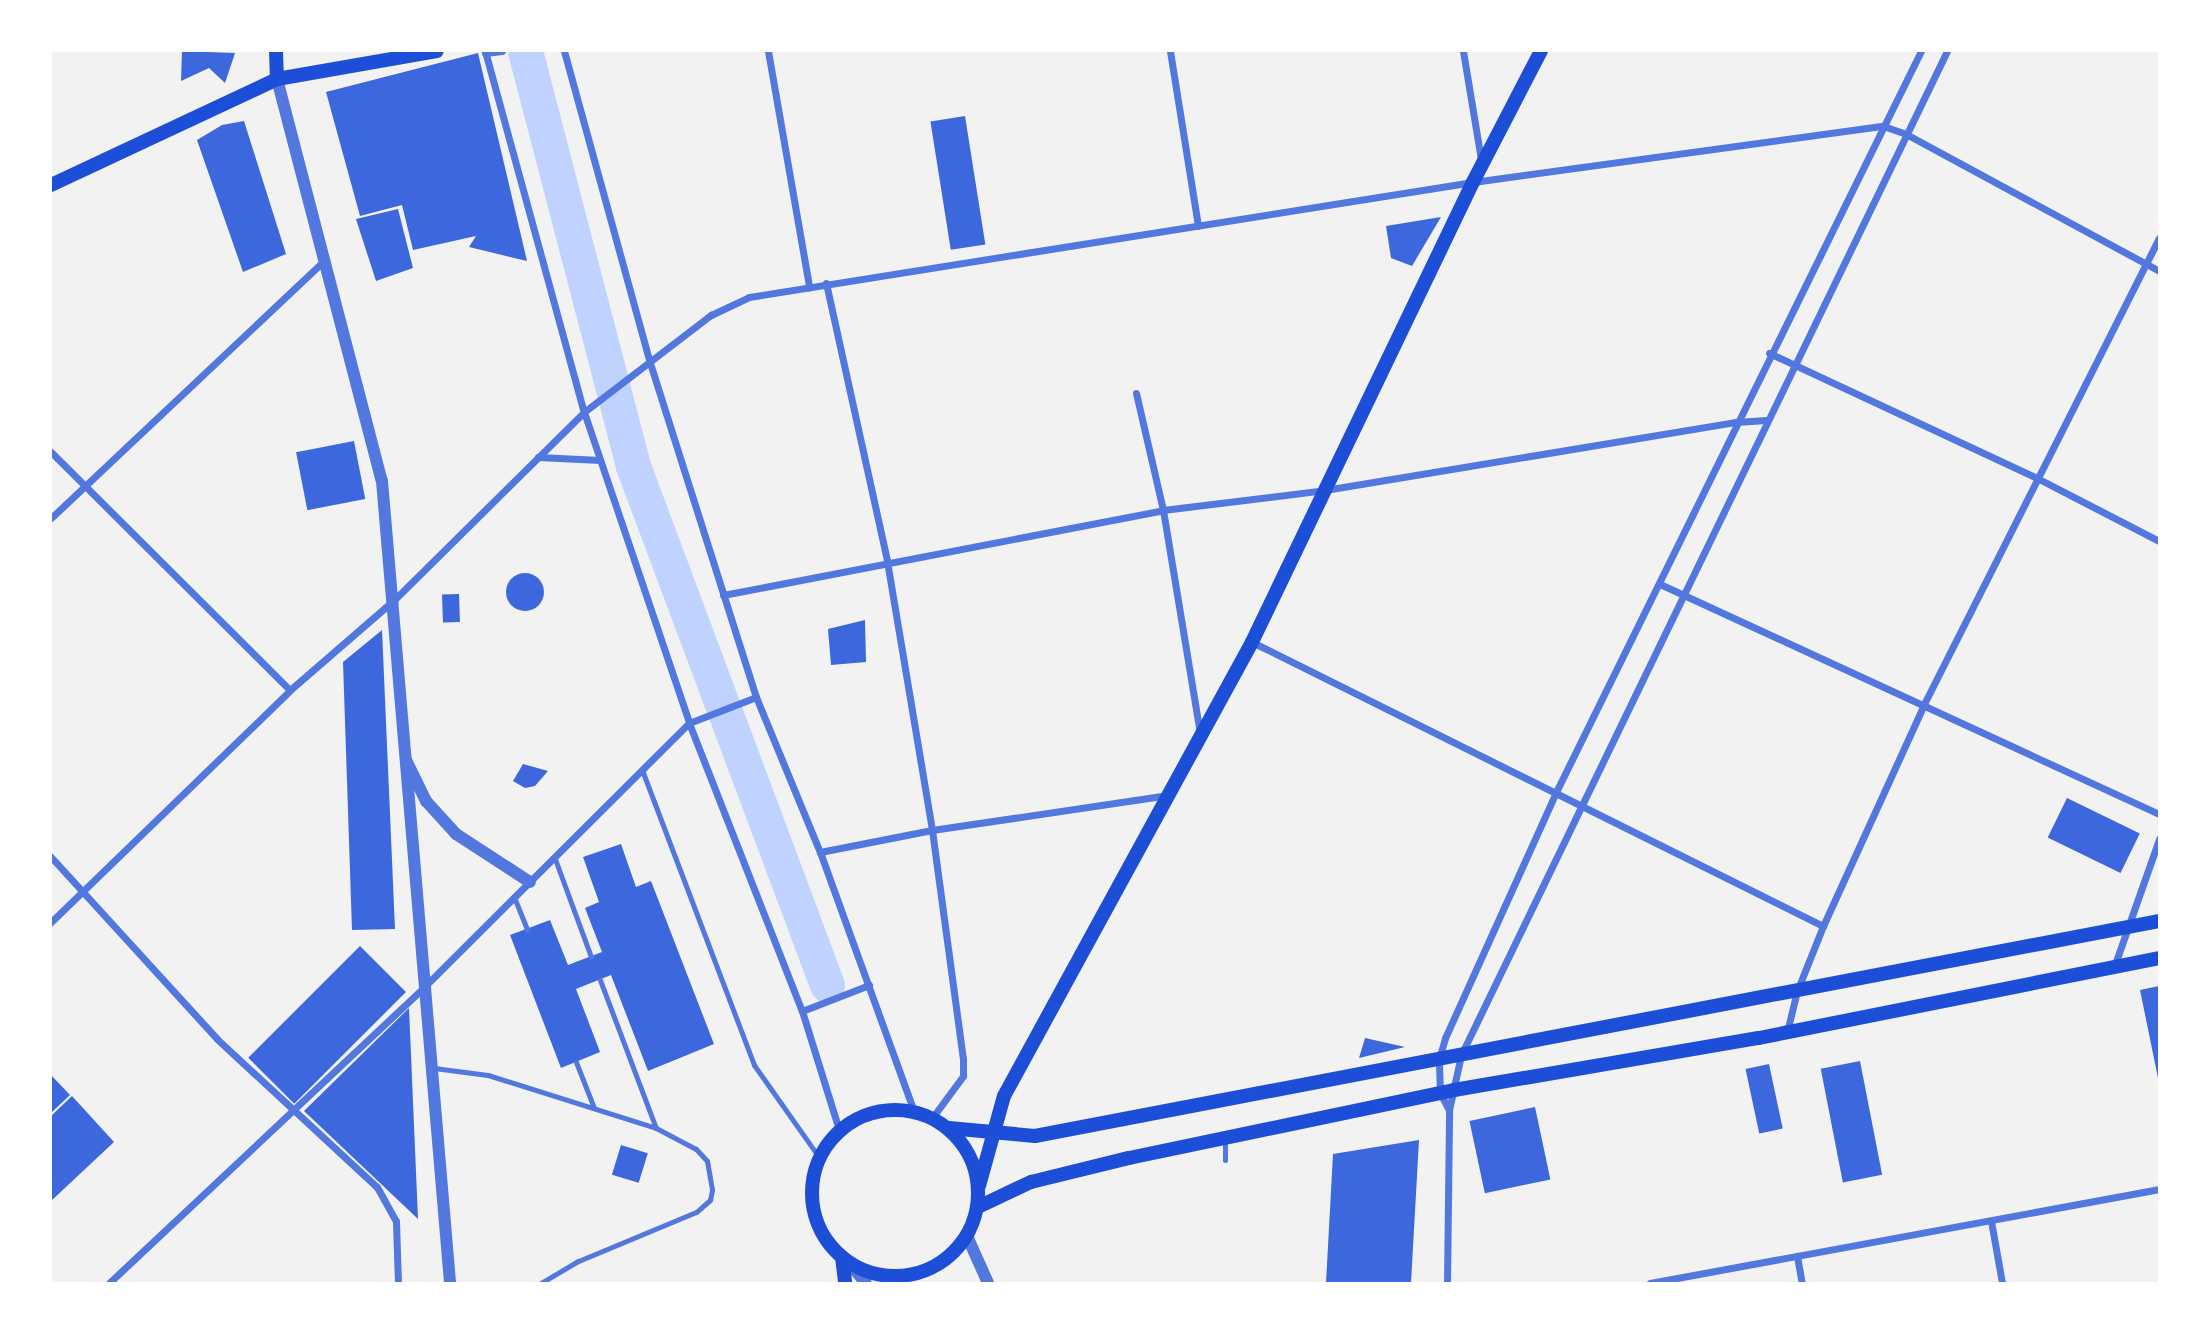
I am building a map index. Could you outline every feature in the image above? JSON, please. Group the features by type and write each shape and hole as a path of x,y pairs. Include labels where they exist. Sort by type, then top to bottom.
{"main road":[{"path":"276,51 277,79"},
{"path":"51,185 277,79 437,51"},
{"path":"979,1185 964,1144 949,1128 914,1111 874,1112 839,1130 819,1157 812,1178 816,1222 846,1260 892,1276 936,1266 967,1236 978,1208 979,1185 990,1134 1024,1055 1201,741 1252,642 1482,164 1541,51"},
{"path":"949,1128 990,1134 1035,1136 2159,921"},
{"path":"978,1208 1031,1182 1066,1171 1447,1091 1786,1033 2159,958"},
{"path":"845,1283 846,1260"},
{"path":"935,1283 936,1266"}],"street":[{"path":"498,51 485,52 584,412 689,723 802,1011 839,1130"},
{"path":"564,51 650,363 756,697 820,852 914,1111"},
{"path":"768,51 809,287"},
{"path":"1170,51 1198,226"},
{"path":"1463,51 1482,164"},
{"path":"1447,1283 1449,1110 1439,1059 1556,792 1662,585 1769,353 1921,51"},
{"path":"1449,1110 1447,1091 1461,1055 1580,804 1947,51"},
{"path":"277,79 382,481 396,599 402,751 434,1068 450,1283"},
{"path":"51,922 290,690 396,599 584,412 598,405 711,315 749,297 1473,183 1883,126 1906,134 2159,271"},
{"path":"1786,1033 1797,991 1824,926 1924,704 2159,238"},
{"path":"51,518 324,261"},
{"path":"826,283 887,561 932,830 963,1076 932,1118"},
{"path":"1769,353 1792,367 2037,478 2159,541"},
{"path":"1136,393 1163,510 1201,741"},
{"path":"723,595 887,561 1163,510 1325,490 1736,422 1766,421"},
{"path":"51,452 290,690"},
{"path":"538,457 600,460"},
{"path":"1662,585 1684,592 2159,814"},
{"path":"1252,642 1824,926"},
{"path":"109,1283 426,985 689,723 739,700 756,697"},
{"path":"402,751 426,801 456,834 530,882"},
{"path":"820,852 932,830 1171,795"},
{"path":"2113,968 2125,928 2159,839"},
{"path":"51,857 84,890 217,1039 377,1187 391,1205 396,1221 397,1283"},
{"path":"802,1011 869,985"},
{"path":"1650,1283 2159,1189"},
{"path":"1991,1221 2002,1283"},
{"path":"967,1236 988,1283"},
{"path":"1797,1256 1802,1283"},
{"path":"846,1260 866,1283"}],"lane":[{"path":"642,770 754,1065 819,1157"},
{"path":"555,859 591,957"},
{"path":"514,897 527,929"},
{"path":"600,980 656,1128"},
{"path":"576,1062 594,1108"},
{"path":"434,1068 488,1075 656,1128 696,1149 706,1161 710,1200 696,1212 578,1261 541,1283"},
{"path":"1224,1138 1225,1160"}],"building":[{"path":"182,51 235,53 225,83 209,68 181,81"},
{"path":"478,53 527,261 469,247 476,236 413,250 402,205 360,216 326,92"},
{"path":"965,116 985,244 951,250 930,121"},
{"path":"244,121 286,254 243,272 197,140 222,125"},
{"path":"398,209 413,268 376,281 356,219"},
{"path":"1441,217 1412,266 1391,258 1386,226"},
{"path":"354,441 365,499 307,510 296,452"},
{"path":"525,573 539,578 544,592 539,606 525,611 511,606 506,592 511,578"},
{"path":"459,594 460,622 443,623 442,595"},
{"path":"865,620 866,662 831,665 828,629"},
{"path":"382,630 395,929 352,930 343,662"},
{"path":"523,764 548,771 535,786 525,788 513,781"},
{"path":"2067,798 2140,834 2121,873 2048,838"},
{"path":"621,844 636,887 651,881 714,1044 648,1071 611,975 576,989 600,1052 561,1068 510,935 550,920 568,965 602,952 585,908 599,902 583,857"},
{"path":"360,946 406,992 294,1104 248,1058"},
{"path":"2159,986 2159,1078 2158,1078 2140,990"},
{"path":"409,1008 418,1219 304,1111"},
{"path":"1365,1038 1405,1047 1359,1058"},
{"path":"1860,1061 1882,1175 1843,1183 1821,1069"},
{"path":"1769,1064 1783,1129 1759,1134 1746,1069"},
{"path":"51,1075 70,1095 51,1113"},
{"path":"72,1096 114,1142 51,1201 51,1116"},
{"path":"1535,1107 1550,1179 1485,1193 1469,1121"},
{"path":"1419,1140 1411,1283 1326,1283 1333,1154"},
{"path":"621,1145 648,1153 639,1183 612,1175"}],"waterway":[{"path":"525,51 633,466 827,985"}]}
